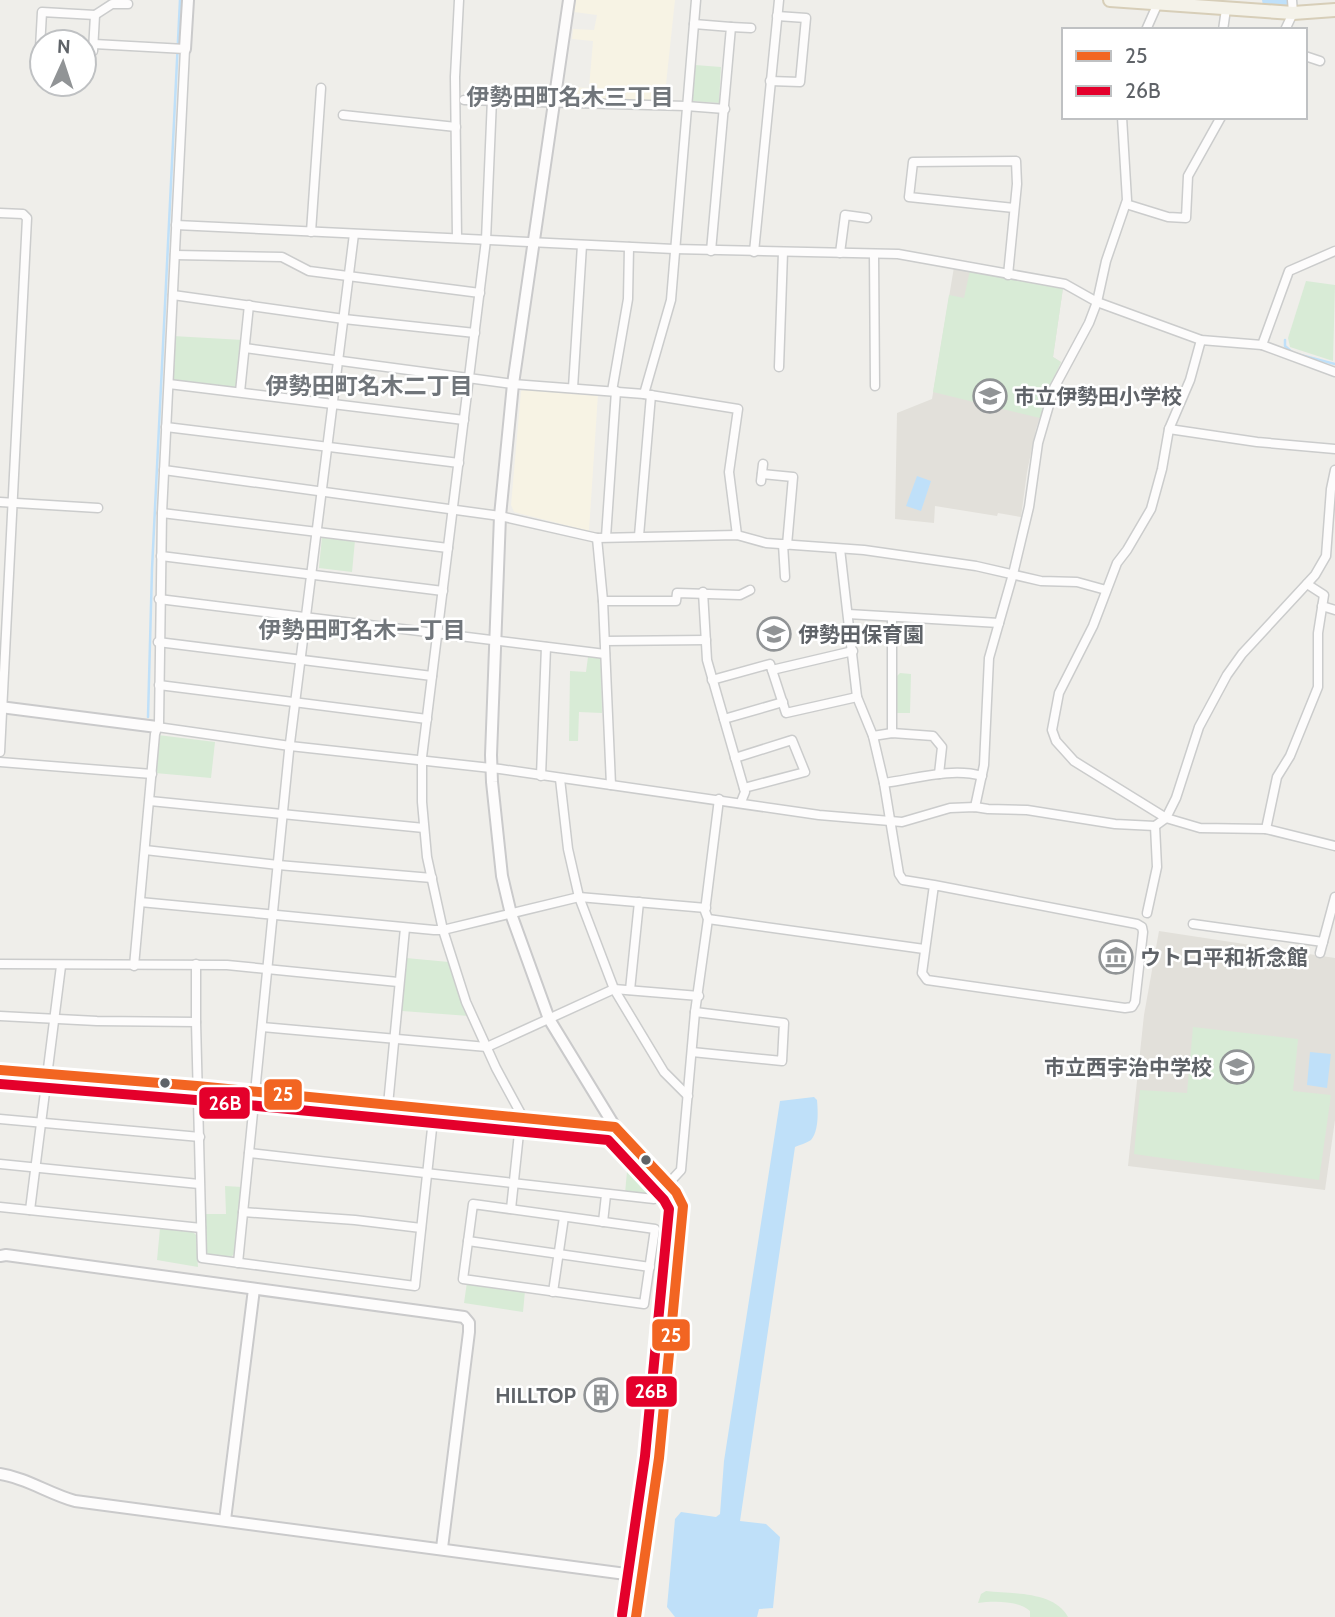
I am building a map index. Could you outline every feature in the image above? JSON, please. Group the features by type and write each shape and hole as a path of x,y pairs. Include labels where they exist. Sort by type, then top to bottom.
{"main road":[{"path":"1110,0 1335,10"}],"street":[{"path":"134,966 157,727 162,513 182,49 188,0"},
{"path":"457,238 459,0"},
{"path":"569,0 513,384 500,516 491,768 502,876 511,914 549,1019 615,1127 670,1184 683,1206 659,1458 636,1617"},
{"path":"639,536 647,394 671,300 696,0"},
{"path":"754,251 779,0"},
{"path":"1147,28 1158,2"},
{"path":"42,28 42,12 95,15 113,4 128,4"},
{"path":"1224,28 1233,5"},
{"path":"1286,28 1292,6"},
{"path":"94,28 95,15"},
{"path":"770,81 800,82 806,18 777,16"},
{"path":"695,23 751,28"},
{"path":"711,251 731,27"},
{"path":"98,44 182,49"},
{"path":"1307,57 1320,61"},
{"path":"311,232 320,88"},
{"path":"492,99 486,240 422,761 427,857 443,930 466,1002 521,1114 512,1209"},
{"path":"464,100 725,109"},
{"path":"343,115 456,127"},
{"path":"975,807 982,776 989,658 1029,507 1038,443 1054,388 1090,323 1106,261 1126,204 1122,119"},
{"path":"1126,204 1168,217 1186,218 1188,176 1220,119"},
{"path":"1008,275 1014,208 1016,161 913,162 909,197 1014,208"},
{"path":"0,213 23,214 27,218 0,752"},
{"path":"840,253 845,215 867,218"},
{"path":"176,225 711,251 898,254 1065,284 1097,302 1201,340 1262,345 1335,372"},
{"path":"239,1263 290,746 354,234"},
{"path":"573,388 582,244"},
{"path":"611,785 601,538 614,391 628,299 629,247"},
{"path":"1262,345 1289,271 1335,251"},
{"path":"779,367 783,252"},
{"path":"874,254 875,386"},
{"path":"175,255 282,257 309,271 480,293"},
{"path":"173,295 344,319 475,333"},
{"path":"240,392 249,305"},
{"path":"1201,340 1190,380 1169,429 1151,509 1127,550 1116,563 1093,626 1059,693 1052,730 1056,741 1074,761 1166,818 1200,828 1266,829 1335,846"},
{"path":"244,348 513,384 647,394 738,408 729,472 737,534"},
{"path":"169,384 464,420"},
{"path":"166,427 458,463"},
{"path":"1169,429 1257,442 1335,449"},
{"path":"164,470 500,516 601,538 737,534 785,545 962,564 1041,581 1076,582 1106,590"},
{"path":"1,707 290,746 491,768 819,815 902,822 950,808 975,807 1027,810 1115,824 1155,826 1166,818 1176,798 1199,727 1227,675 1242,654 1330,557 1331,489 1335,470"},
{"path":"762,473 793,477 785,545 785,577"},
{"path":"0,502 98,508"},
{"path":"162,513 448,548"},
{"path":"840,549 858,697 873,736 884,783 899,874 904,880 934,885 1141,925 1143,932 1135,1002 1132,1007 1125,1009 927,980 922,973 934,885"},
{"path":"161,556 443,591"},
{"path":"1266,829 1277,778 1290,756 1318,687 1318,633 1324,596 1307,584"},
{"path":"603,601 676,601 677,593 740,594 750,590"},
{"path":"703,592 707,660 745,792 741,802"},
{"path":"159,599 605,654"},
{"path":"1322,606 1335,611"},
{"path":"848,614 999,623"},
{"path":"892,617 892,733"},
{"path":"605,641 706,640"},
{"path":"158,642 432,676"},
{"path":"541,776 546,647"},
{"path":"772,670 853,651"},
{"path":"712,680 770,664 786,713 858,697"},
{"path":"159,685 427,719"},
{"path":"724,719 783,702"},
{"path":"873,736 892,733 933,736 942,747 939,774"},
{"path":"735,758 792,740 805,772 744,788"},
{"path":"0,762 152,774"},
{"path":"884,783 939,774 970,772 982,776"},
{"path":"560,779 568,849 586,920 614,989 664,1072 688,1096"},
{"path":"249,1153 653,1199 681,1170 695,1012 708,919 706,908 719,799"},
{"path":"150,801 424,828"},
{"path":"1147,913 1157,867 1155,826"},
{"path":"145,850 432,878"},
{"path":"140,902 443,930 579,897 706,908"},
{"path":"1320,953 1335,897"},
{"path":"630,990 639,902"},
{"path":"708,919 924,949"},
{"path":"1193,924 1323,942"},
{"path":"388,1105 405,928"},
{"path":"0,964 196,964 398,982"},
{"path":"196,964 202,1258 415,1286 434,1110"},
{"path":"30,1210 61,966"},
{"path":"262,1027 486,1047 614,989 699,996"},
{"path":"692,1052 782,1061 784,1023 695,1012"},
{"path":"0,1016 196,1022"},
{"path":"0,1070 197,1086 615,1127"},
{"path":"0,1119 200,1137"},
{"path":"0,1164 199,1184"},
{"path":"603,1222 606,1195"},
{"path":"473,1204 564,1217 655,1229 645,1304 463,1279 473,1204"},
{"path":"0,1207 201,1228"},
{"path":"243,1212 421,1228"},
{"path":"553,1292 564,1217"},
{"path":"468,1241 650,1267"},
{"path":"0,1256 464,1317 469,1323 442,1548"},
{"path":"225,1520 254,1289"},
{"path":"0,1474 16,1477 75,1501 641,1576"}],"shaded area":[{"path":"576,0 675,0 664,103 568,99 564,87 589,88 593,41 572,39 573,29 594,30 597,15 574,12"},
{"name":"市立伊勢田小学校","path":"954,267 1063,288 1053,357 1061,362 1036,429 1021,517 935,506 934,523 895,519 897,413 932,399"},
{"path":"526,388 598,394 589,531 514,512 511,505 521,391"},
{"name":"市立西宇治中学校","path":"1159,931 1335,958 1335,1120 1325,1190 1128,1166 1144,1015"}],"green space":[{"path":"695,65 721,67 719,103 691,101"},
{"path":"970,270 1063,288 1053,357 1061,362 1040,418 933,392 949,295 964,298"},
{"path":"1306,281 1335,285 1333,361 1290,347 1288,338"},
{"path":"173,336 243,340 236,388 171,380"},
{"path":"322,536 355,540 352,572 319,568"},
{"path":"588,657 601,658 602,713 579,712 578,741 569,741 570,671 586,672"},
{"path":"900,673 911,674 910,713 897,713 896,677"},
{"path":"158,735 215,742 211,778 155,773"},
{"path":"406,958 449,962 469,1016 402,1011"},
{"path":"1193,1027 1298,1039 1293,1091 1331,1095 1319,1180 1134,1154 1140,1090 1187,1093"},
{"path":"628,1161 655,1193 653,1195 625,1193"},
{"path":"225,1186 242,1187 235,1253 230,1258 210,1256 206,1252 205,1214 226,1214"},
{"path":"160,1228 193,1232 196,1235 198,1267 157,1260"},
{"path":"467,1282 525,1291 523,1312 464,1303"},
{"path":"986,1591 1043,1598 1053,1602 1068,1617 1030,1617 1030,1611 1025,1607 1012,1603 978,1603 981,1594"}],"water":[{"path":"917,476 931,481 921,511 906,506"},
{"path":"1310,1052 1331,1054 1327,1088 1307,1085"},
{"path":"814,1097 818,1110 815,1132 811,1140 795,1147 740,1521 766,1524 780,1537 773,1608 759,1609 757,1617 675,1617 667,1607 675,1519 681,1512 716,1517 720,1514 724,1461 780,1101"}],"waterway":[{"path":"148,717 152,569 180,0"},
{"path":"1270,0 1283,0"},
{"path":"1285,340 1285,346 1293,353 1335,364"}],"transit line":[{"name":"25","path":"0,1070 197,1086 615,1127 676,1192 683,1206 659,1458 636,1617"},
{"name":"26B","path":"0,1084 608,1140 664,1200 669,1209 645,1456 622,1615"}],"place":[{"name":"市立伊勢田小学校","path":"990,396"},
{"name":"伊勢田保育園","path":"774,634"},
{"name":"ウトロ平和祈念館","path":"1116,957"},
{"name":"市立西宇治中学校","path":"1237,1067"},
{"name":"HILLTOP","path":"601,1395"}],"district":[{"name":"伊勢田町名木三丁目","path":"570,97"},
{"name":"伊勢田町名木二丁目","path":"369,386"},
{"name":"伊勢田町名木一丁目","path":"362,630"}]}
